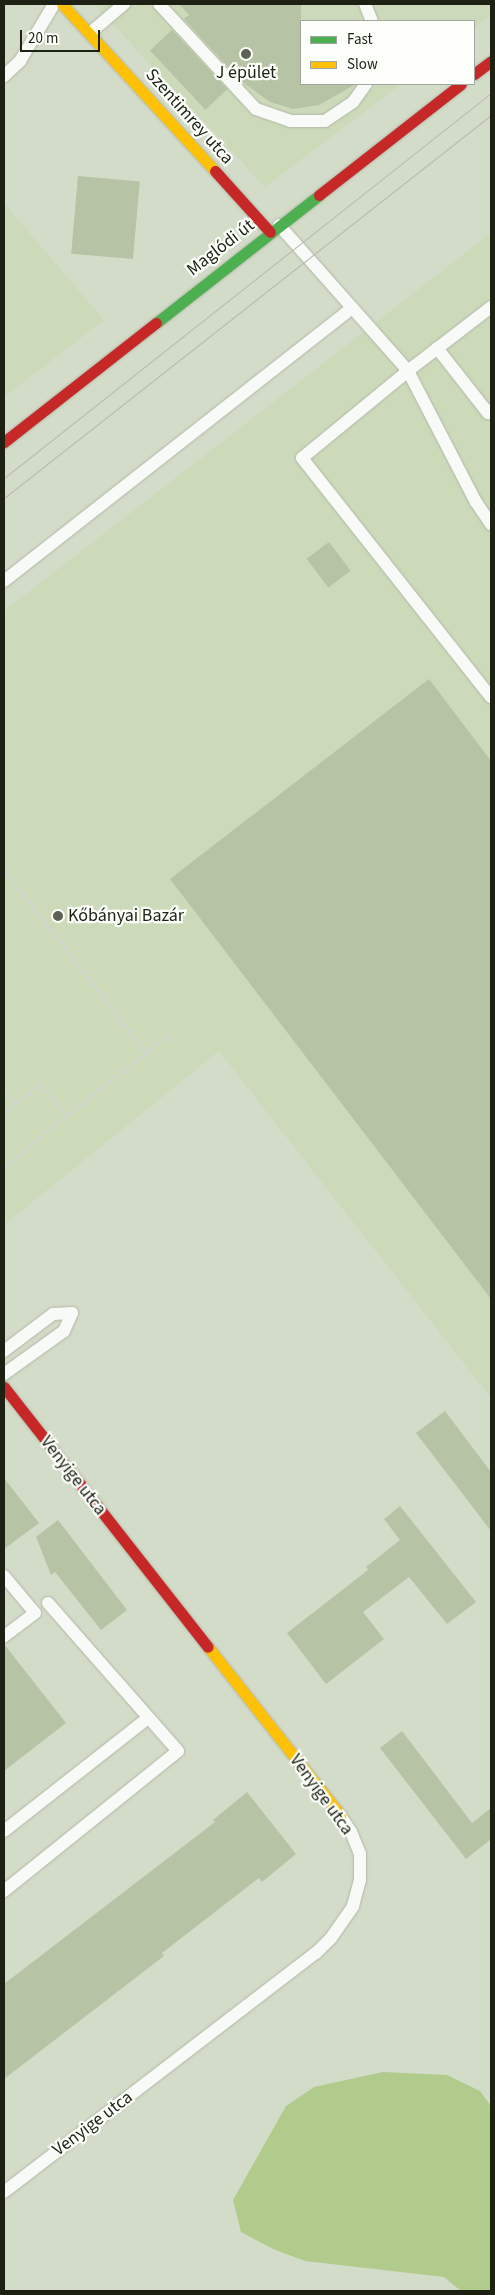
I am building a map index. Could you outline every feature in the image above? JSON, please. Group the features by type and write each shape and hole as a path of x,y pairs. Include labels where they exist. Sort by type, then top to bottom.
{"street":[{"name":"Szentimrey utca","path":"62,4 274,229"},
{"path":"475,73 491,60"},
{"name":"Maglódi út","path":"4,442 460,85"},
{"name":"Venyige utca","path":"4,1388 340,1815"}],"lane":[{"path":"4,76 20,61 54,4"},
{"path":"90,33 124,4"},
{"path":"159,4 256,109 290,121 325,121 353,102 365,85"},
{"path":"365,4 372,20"},
{"path":"274,229 352,308 408,371 476,502 491,524"},
{"path":"491,307 408,371 302,458 491,696"},
{"path":"4,581 352,308"},
{"path":"437,348 488,413 491,410"},
{"path":"4,1350 52,1314 72,1313 64,1331 4,1374"},
{"path":"4,1576 35,1613 4,1636"},
{"path":"4,1891 178,1751 48,1603"},
{"path":"4,1831 148,1718"},
{"name":"Venyige utca","path":"4,2192 316,1953 332,1938 353,1906 360,1866 360,1854 351,1832 340,1815"}],"path":[{"path":"4,869 146,1053"},
{"path":"4,1167 168,1035"},
{"path":"4,1113 40,1084 67,1116"},
{"path":"4,1089 16,1104"}],"shaded area":[{"path":"94,4 491,4 491,15 475,27 475,20 300,20 300,85 400,85 265,187"},
{"path":"4,203 104,320 4,397"},
{"path":"491,233 491,1398 219,1051 4,1225 4,611"}],"green space":[{"path":"383,2072 447,2075 480,2091 491,2106 491,2291 461,2291 444,2277 305,2261 273,2249 241,2232 233,2200 286,2106 314,2087"}],"building":[{"name":"J épület","path":"179,4 301,4 300,85 354,85 319,105 293,109 270,102 241,81 184,19 189,15"},
{"path":"172,30 227,89 205,110 150,50"},
{"path":"78,176 140,181 133,259 71,254"},
{"path":"329,542 351,571 328,588 307,559"},
{"path":"429,679 491,761 491,1299 170,879"},
{"path":"445,1411 491,1472 491,1531 416,1433"},
{"path":"4,1478 39,1523 4,1549"},
{"path":"400,1506 476,1602 447,1624 409,1577 363,1612 384,1639 326,1684 287,1633 368,1570 366,1567 400,1540 384,1519"},
{"path":"58,1520 127,1610 101,1630 55,1572 51,1575 36,1537"},
{"path":"4,1644 66,1723 4,1771"},
{"path":"402,1731 472,1823 491,1808 491,1839 466,1859 380,1748"},
{"path":"247,1792 296,1854 262,1882 259,1878 162,1953 164,1956 4,2079 4,1984 215,1822 213,1820"}],"tram line":[{"path":"4,478 491,93"},
{"path":"4,498 491,115"}],"traffic: fast":[{"path":"156,323 319,195"}],"traffic: slow":[{"path":"62,4 215,171"},
{"path":"208,1647 340,1815"}],"traffic: jam":[{"path":"475,73 491,61"},
{"path":"319,195 460,85"},
{"path":"215,171 270,232"},
{"path":"4,442 156,323"},
{"path":"4,1387 208,1647"}],"place":[{"name":"J épület","path":"246,54"},
{"name":"Kőbányai Bazár","path":"58,916"}]}
